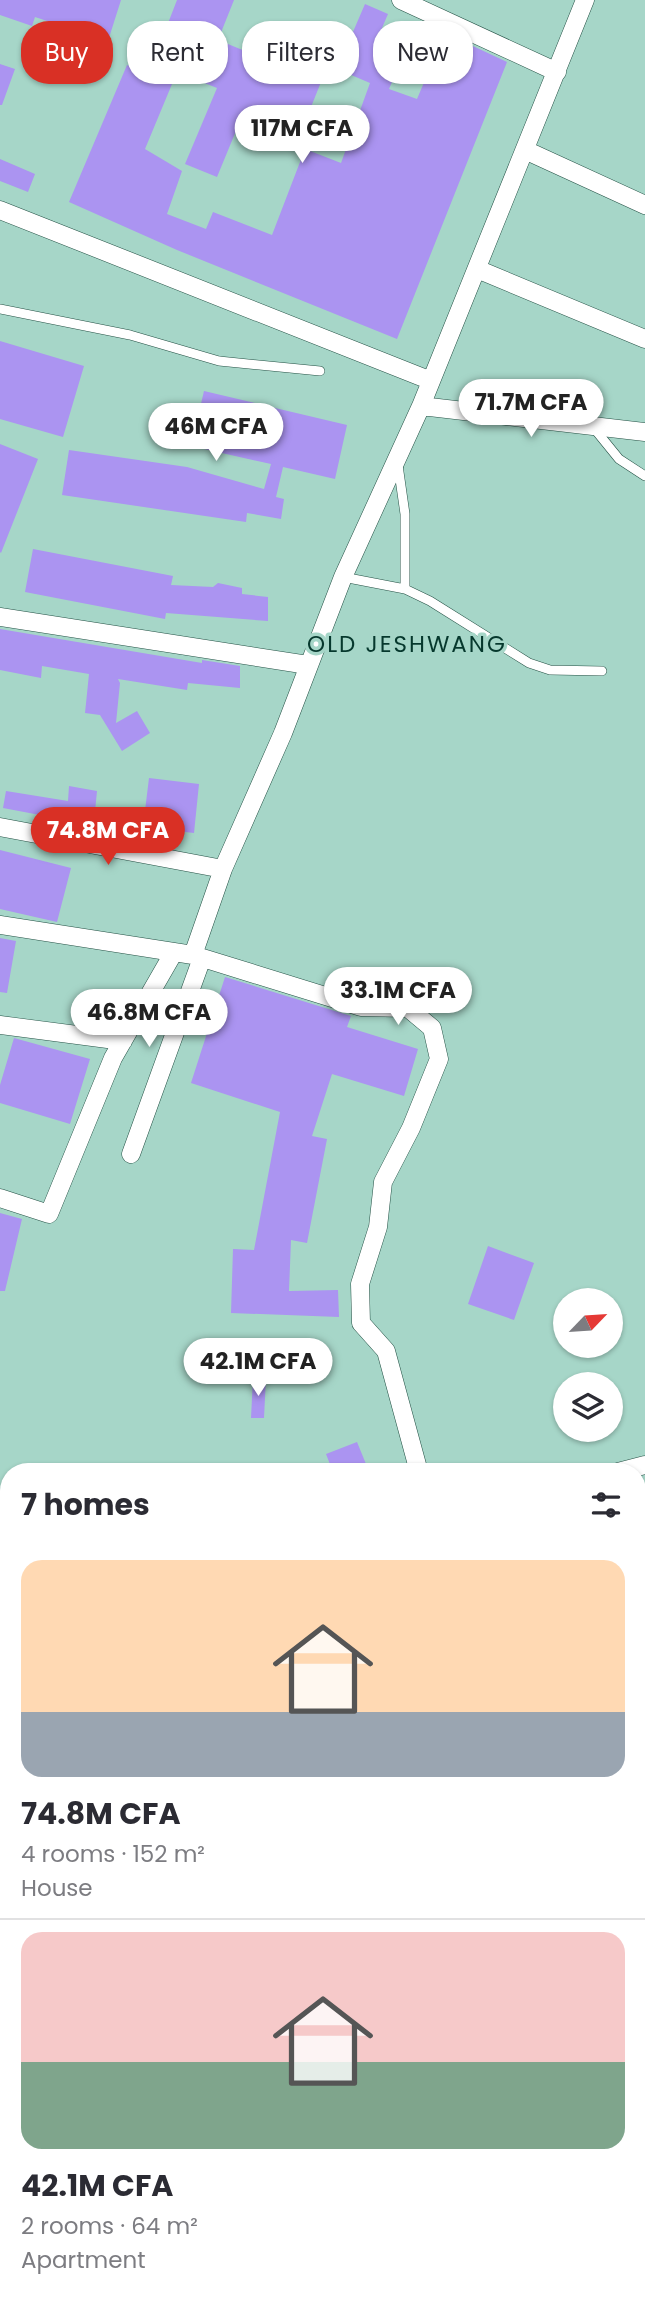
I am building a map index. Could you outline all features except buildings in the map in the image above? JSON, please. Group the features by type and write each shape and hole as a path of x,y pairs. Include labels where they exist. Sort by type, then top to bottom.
{"street":[{"path":"401,0 557,72"},
{"path":"131,1154 198,957 223,869 283,733 344,577 421,406 429,380 477,269 585,0"},
{"path":"525,150 645,205"},
{"path":"0,210 429,380"},
{"path":"477,269 645,339"},
{"path":"421,406 645,432"},
{"path":"0,617 308,666"},
{"path":"0,827 223,869"},
{"path":"0,925 198,957 361,1007 408,1008 432,1028 439,1059 411,1128 383,1182 378,1227 360,1284 361,1323 386,1350 417,1463"},
{"path":"0,1198 49,1214 122,1041 174,952"},
{"path":"0,1025 122,1041"}],"lane":[{"path":"0,309 142,338 219,361 320,371"},
{"path":"593,427 618,459 645,476"},
{"path":"397,460 405,514 405,589"},
{"path":"344,577 405,589 430,601 529,663 550,670 602,671"}],"district":[{"name":"OLD JESHWANG","path":"407,644"}]}
